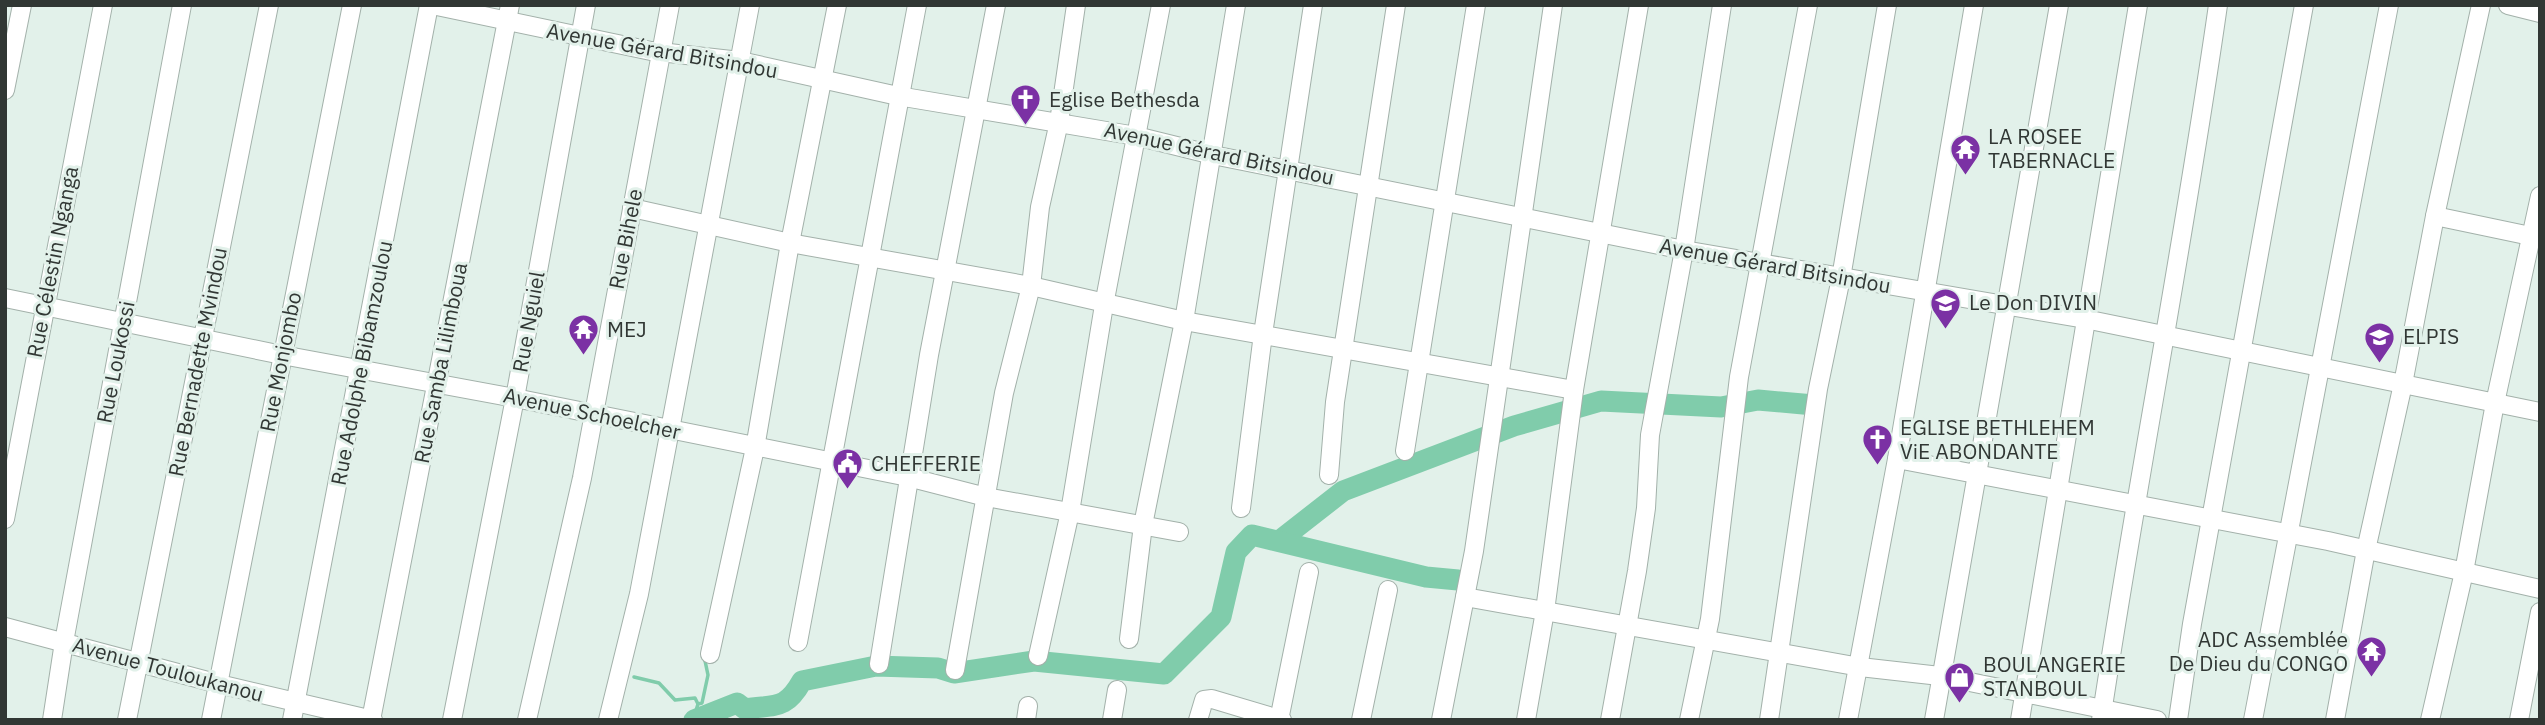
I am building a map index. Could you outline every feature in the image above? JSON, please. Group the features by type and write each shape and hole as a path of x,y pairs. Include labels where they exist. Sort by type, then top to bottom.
{"street":[{"path":"5,90 22,5"},
{"name":"Rue Célestin Nganga","path":"5,519 103,5"},
{"name":"Rue Loukossi","path":"52,720 64,642 182,5"},
{"name":"Rue Bernadette Mvindou","path":"127,720 270,5"},
{"name":"Rue Monjombo","path":"211,720 352,5"},
{"name":"Avenue Gérard Bitsindou","path":"431,5 508,24 661,52 740,61 898,96 1136,136 1213,155 1684,250 2085,319 2540,412"},
{"name":"Rue Adolphe Bibamzoulou","path":"294,711 431,5"},
{"name":"Rue Samba Lilimboua","path":"371,720 510,5"},
{"name":"Rue Nguiel","path":"452,720 516,398 586,5"},
{"name":"Rue Bihele","path":"527,720 593,416 670,5"},
{"path":"608,720 639,594 711,224 750,5"},
{"path":"710,654 755,448 790,243 837,5"},
{"path":"798,642 829,462 871,256 898,96 917,5"},
{"path":"879,664 944,270 996,5"},
{"path":"956,670 1004,393 1031,286 1040,207 1059,122 1076,5"},
{"path":"1038,656 1070,512 1104,305 1161,5"},
{"path":"1129,639 1143,525 1184,321 1237,5"},
{"path":"1241,508 1263,334 1313,5"},
{"path":"1329,475 1343,350 1396,5"},
{"path":"1405,451 1476,5"},
{"path":"1441,720 1465,597 1553,5"},
{"path":"1526,720 1545,611 1574,390 1639,5"},
{"path":"1610,720 1646,508 1650,435 1684,250 1722,5"},
{"path":"1689,720 1721,539 1739,377 1808,5"},
{"path":"1769,720 1781,654 1818,389 1841,278 1887,5"},
{"path":"1848,720 1897,459 1974,5"},
{"path":"1934,720 2059,5"},
{"path":"2021,720 2056,490 2138,5"},
{"path":"2101,715 2134,504 2199,142 2218,5"},
{"path":"2178,720 2192,624 2304,5"},
{"path":"2253,720 2389,5"},
{"path":"2335,720 2366,550 2481,5"},
{"path":"2508,5 2540,13"},
{"path":"2430,720 2464,572 2495,403 2536,237 2540,196"},
{"path":"632,208 790,243 1031,286 1104,305 1184,321 1574,390"},
{"path":"2435,216 2536,237"},
{"name":"Avenue Schoelcher","path":"5,298 361,371 516,398 593,416 908,477 986,497 1179,532"},
{"path":"1897,459 2287,533 2540,589"},
{"path":"1198,720 1204,700 1212,699 1280,720 1309,572"},
{"path":"1361,720 1388,590"},
{"path":"1465,597 1781,654 1940,676 2025,694 2101,715 2157,720"},
{"path":"2519,720 2540,612"},
{"name":"Avenue Touloukanou","path":"5,627 219,684 294,711 371,720"},
{"path":"1112,720 1117,690"}],"waterway":[{"path":"1279,541 1343,491 1514,426 1601,401 1721,407 1758,400 1814,405"},
{"path":"694,720 737,703 745,709 772,706 784,702 802,681 876,666 938,668 954,673 1034,661 1164,674 1221,617 1236,552 1252,535 1426,577 1458,580"},
{"path":"694,717 698,704 702,703 708,675 704,656"},
{"path":"634,677 659,683 675,700 695,698 698,704"}],"place":[{"name":"Eglise Bethesda","path":"1026,127"},
{"name":"LA ROSEE TABERNACLE","path":"1965,176"},
{"name":"Le Don DIVIN","path":"1946,330"},
{"name":"MEJ","path":"584,357"},
{"name":"ELPIS","path":"2380,364"},
{"name":"EGLISE BETHLEHEM ViE ABONDANTE","path":"1877,467"},
{"name":"CHEFFERIE","path":"848,491"},
{"name":"ADC Assemblée De Dieu du CONGO","path":"2371,679"},
{"name":"BOULANGERIE STANBOUL","path":"1960,704"}]}
